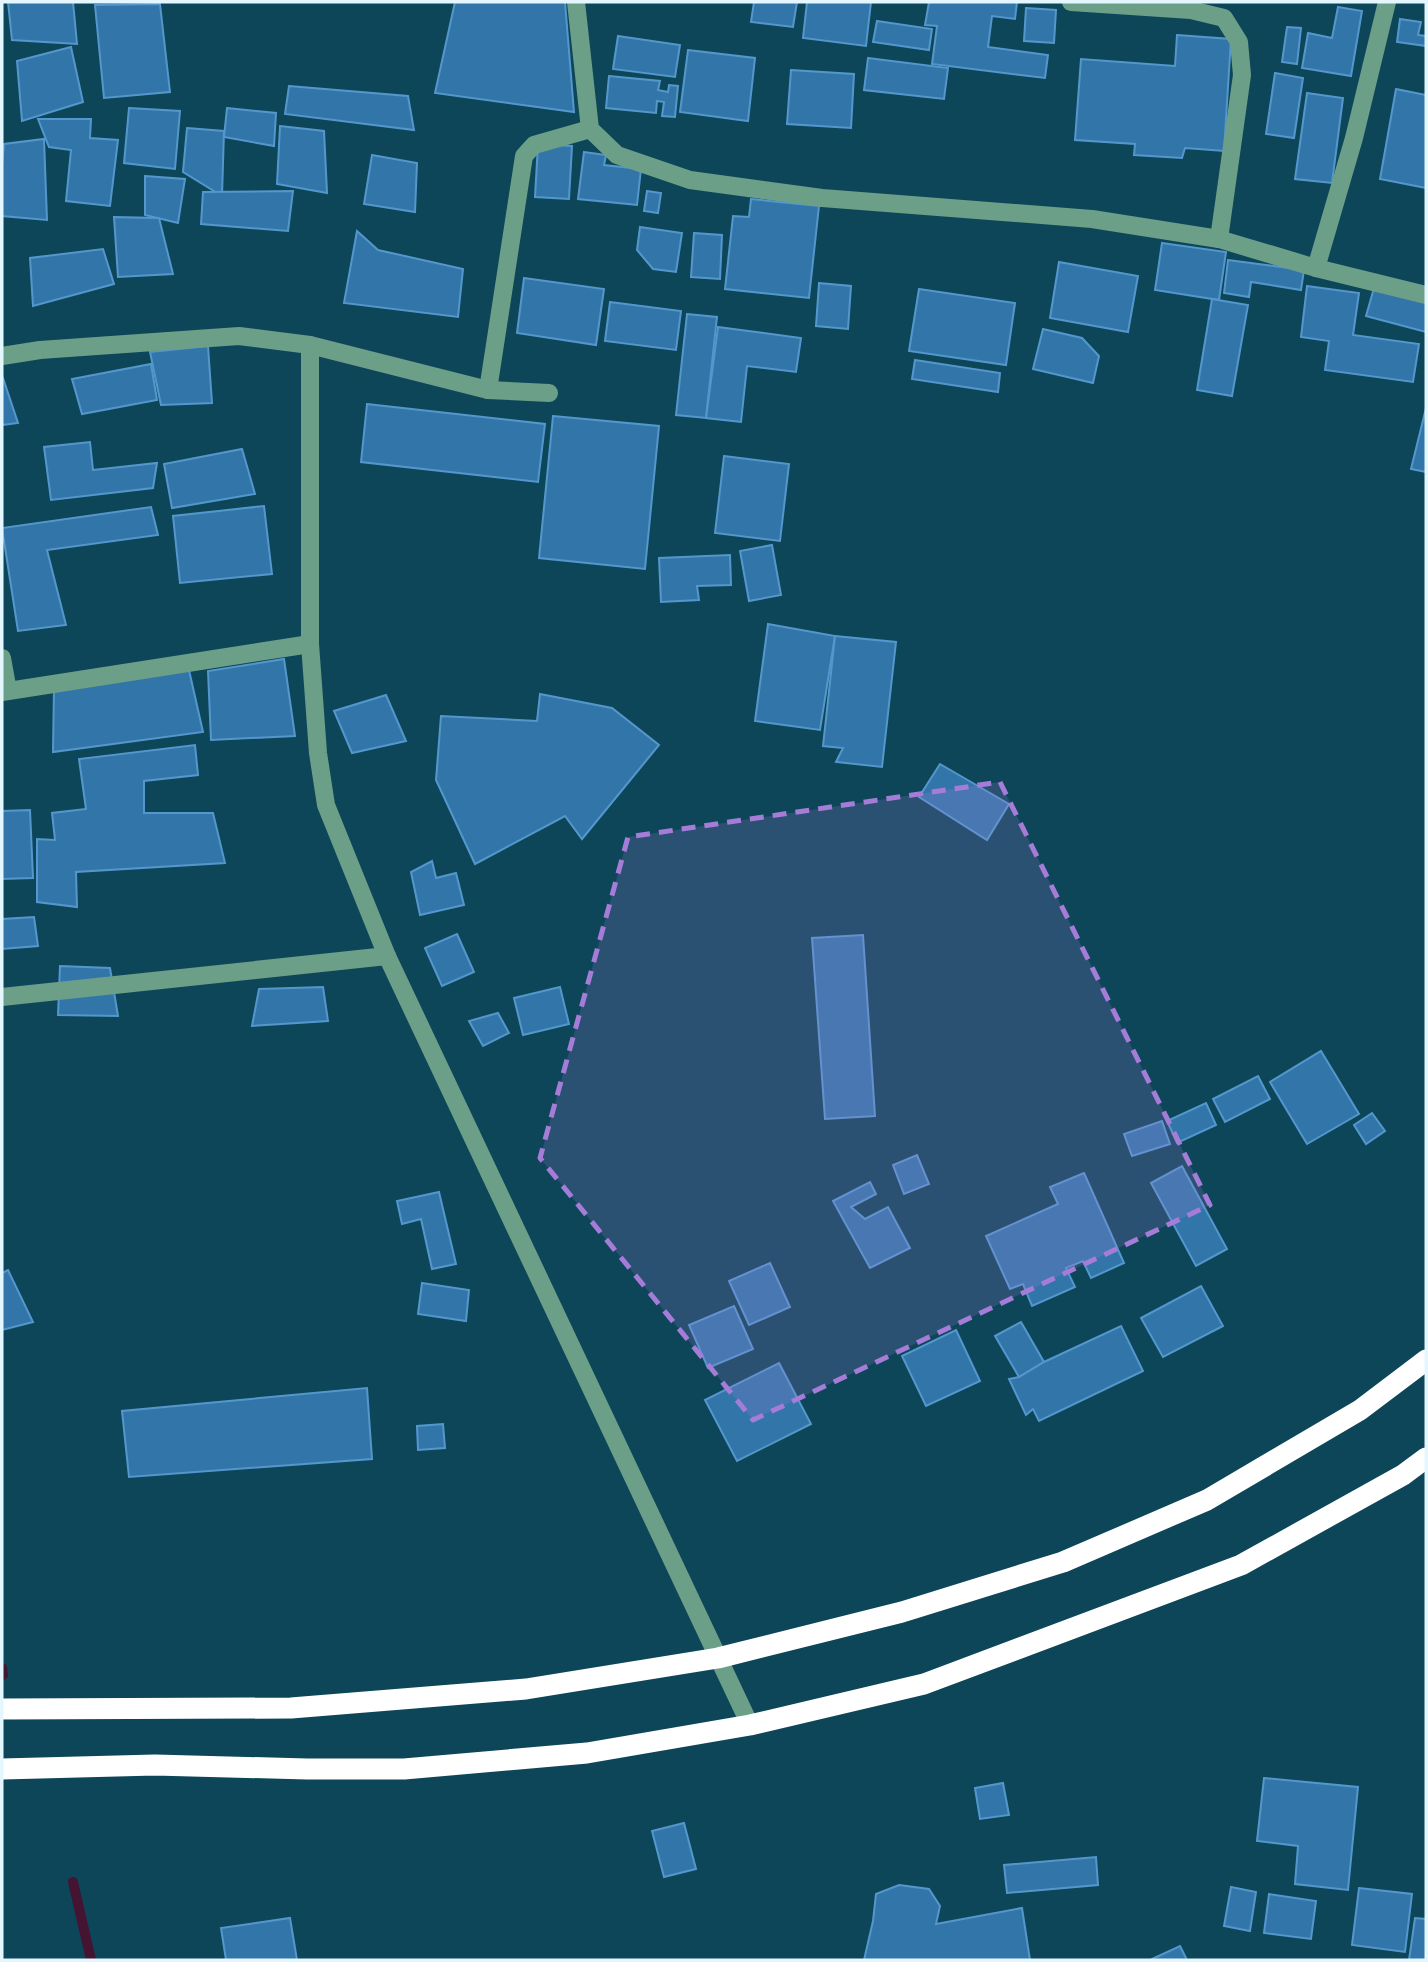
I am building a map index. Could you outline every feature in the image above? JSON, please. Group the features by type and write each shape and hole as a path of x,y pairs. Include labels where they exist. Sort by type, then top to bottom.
{"highway":[{"path":"2,1709 291,1708 526,1689 718,1658 902,1612 1074,1557 1207,1500 1360,1410 1426,1360"},
{"path":"2,1769 155,1765 404,1769 587,1753 750,1725 924,1684 1241,1565 1403,1475 1426,1458"}],"street":[{"path":"576,2 590,129 617,155 690,180 822,198 1092,219 1219,239 1426,296"},
{"path":"1071,2 1191,9 1224,19 1239,42 1241,75 1219,239"},
{"path":"1317,268 1354,138 1387,2"},
{"path":"488,390 524,156 534,145 590,129"},
{"path":"2,356 40,350 239,336 310,345 488,390 549,393"},
{"path":"310,345 310,644 318,753 326,805 387,956 750,1725"},
{"path":"2,658 5,691 310,644"},
{"path":"2,997 387,956"}],"highlighted area":[{"path":"1000,782 1210,1205 753,1420 540,1158 628,837"}],"building":[{"path":"8,2 73,2 77,44 12,40"},
{"path":"455,2 565,2 574,112 435,93"},
{"path":"754,2 797,2 793,27 751,22"},
{"path":"807,2 871,2 866,46 803,38"},
{"path":"929,2 1017,2 1015,19 992,16 988,47 1048,55 1045,78 932,64 937,26 925,25"},
{"path":"160,4 170,92 104,98 95,5"},
{"path":"1338,7 1362,11 1351,76 1302,68 1308,33 1332,38"},
{"path":"1026,8 1056,10 1054,43 1024,41"},
{"path":"1400,19 1421,22 1418,35 1426,36 1426,46 1397,42"},
{"path":"877,21 932,29 929,50 873,42"},
{"path":"1287,27 1301,28 1297,64 1282,62"},
{"path":"1177,35 1231,39 1224,151 1185,148 1182,158 1134,155 1135,144 1075,140 1081,59 1175,66"},
{"path":"618,36 680,45 675,77 613,69"},
{"path":"71,47 83,102 22,121 17,61"},
{"path":"688,50 755,58 748,121 680,112"},
{"path":"868,58 948,68 944,99 864,90"},
{"path":"791,70 854,74 851,128 787,124"},
{"path":"1275,73 1303,78 1294,138 1266,134"},
{"path":"609,76 660,81 658,90 668,92 669,85 678,86 675,117 662,116 664,102 657,101 656,113 606,108"},
{"path":"289,86 408,96 414,130 285,114"},
{"path":"1396,89 1426,95 1426,188 1380,179"},
{"path":"1307,93 1343,98 1332,183 1295,179"},
{"path":"129,108 180,111 175,169 124,163"},
{"path":"227,108 276,113 274,146 224,137"},
{"path":"38,119 91,119 90,138 118,140 110,206 66,201 71,150 49,147"},
{"path":"280,126 324,131 327,193 277,184"},
{"path":"187,128 224,131 222,196 183,172"},
{"path":"44,139 47,220 2,216 4,144"},
{"path":"538,144 572,146 569,199 535,197"},
{"path":"584,152 606,155 604,165 641,169 637,205 578,199"},
{"path":"372,155 417,163 415,212 364,204"},
{"path":"145,176 185,179 178,223 145,215"},
{"path":"293,191 288,231 201,224 203,192"},
{"path":"647,191 661,193 658,213 644,211"},
{"path":"751,199 819,206 809,298 725,289 733,216 749,217"},
{"path":"114,217 159,218 173,274 118,277"},
{"path":"640,227 682,233 676,272 653,269 637,250"},
{"path":"357,231 378,250 463,269 458,317 344,303"},
{"path":"694,233 722,235 720,279 691,277"},
{"path":"1162,243 1226,252 1219,300 1155,290"},
{"path":"103,249 114,284 33,306 30,258"},
{"path":"1228,260 1304,270 1301,290 1251,282 1249,297 1224,293"},
{"path":"1059,262 1138,276 1128,332 1050,318"},
{"path":"524,278 604,289 596,345 517,333"},
{"path":"819,283 851,286 848,329 816,326"},
{"path":"1307,286 1359,293 1353,335 1419,344 1413,382 1325,370 1329,341 1301,337"},
{"path":"1374,288 1426,302 1426,332 1366,316"},
{"path":"919,289 1015,303 1006,365 909,351"},
{"path":"1212,299 1248,305 1232,396 1197,390"},
{"path":"610,302 681,311 676,350 605,341"},
{"path":"687,314 717,317 706,418 676,415"},
{"path":"718,327 801,338 796,372 747,366 741,422 706,418"},
{"path":"1043,329 1082,338 1099,356 1093,383 1033,369"},
{"path":"208,346 212,403 161,405 150,352"},
{"path":"915,360 1000,373 998,392 912,379"},
{"path":"151,364 157,400 82,414 72,379"},
{"path":"3,378 18,423 2,425"},
{"path":"367,404 545,424 538,482 361,462"},
{"path":"1426,408 1426,472 1411,469"},
{"path":"553,416 659,426 645,569 539,558"},
{"path":"90,442 93,470 157,463 153,488 51,500 44,447"},
{"path":"242,449 255,494 172,508 164,464"},
{"path":"724,456 789,464 780,541 715,533"},
{"path":"264,506 272,574 180,583 173,516"},
{"path":"151,507 158,535 47,550 66,625 18,631 2,528"},
{"path":"772,545 781,595 749,601 740,551"},
{"path":"730,555 731,585 697,586 699,600 661,602 659,558"},
{"path":"768,624 835,636 820,730 755,721"},
{"path":"835,636 896,642 882,767 836,762 843,748 823,746"},
{"path":"284,659 295,736 211,740 208,671"},
{"path":"189,670 203,732 53,752 54,687"},
{"path":"540,694 612,708 659,745 582,839 565,816 475,864 436,780 441,716 537,721"},
{"path":"386,695 406,741 352,753 334,711"},
{"path":"195,745 198,775 144,781 144,813 213,813 225,863 76,872 77,907 37,902 37,839 55,840 52,813 86,809 79,759"},
{"path":"940,764 1009,804 987,840 919,797"},
{"path":"30,810 33,878 2,879 2,811"},
{"path":"432,861 436,878 456,873 464,905 420,915 411,872"},
{"path":"34,917 38,946 2,949 2,919"},
{"path":"457,934 474,972 442,986 425,948"},
{"path":"863,935 875,1116 825,1119 812,938"},
{"path":"60,966 110,968 118,1016 58,1015"},
{"path":"323,987 328,1021 252,1026 259,989"},
{"path":"560,987 569,1024 523,1035 514,998"},
{"path":"498,1013 509,1033 483,1046 469,1021"},
{"path":"1321,1051 1359,1114 1307,1144 1270,1082"},
{"path":"1258,1076 1270,1099 1225,1122 1213,1099"},
{"path":"1206,1103 1216,1125 1177,1143 1167,1121"},
{"path":"1372,1113 1385,1131 1366,1144 1354,1125"},
{"path":"1162,1121 1170,1144 1132,1156 1124,1134"},
{"path":"917,1155 929,1184 904,1194 893,1165"},
{"path":"1182,1166 1227,1249 1196,1266 1151,1183"},
{"path":"1084,1173 1124,1263 1091,1278 1083,1261 1066,1268 1075,1287 1032,1306 1023,1284 1010,1289 986,1236 1058,1204 1050,1187"},
{"path":"870,1182 876,1194 851,1207 865,1219 888,1207 910,1248 870,1268 833,1201"},
{"path":"439,1192 456,1264 432,1269 421,1219 402,1224 397,1201"},
{"path":"770,1263 790,1307 749,1325 729,1281"},
{"path":"8,1270 33,1322 2,1330 2,1273"},
{"path":"422,1283 469,1290 466,1321 418,1314"},
{"path":"1201,1286 1223,1326 1163,1357 1141,1318"},
{"path":"734,1306 753,1349 708,1368 689,1325"},
{"path":"1021,1322 1044,1362 1019,1377 995,1336"},
{"path":"1121,1326 1143,1371 1039,1421 1033,1409 1026,1415 1009,1379 1019,1377 1044,1362"},
{"path":"956,1330 980,1381 926,1406 902,1356"},
{"path":"779,1363 811,1424 737,1461 705,1400"},
{"path":"367,1388 372,1459 129,1477 122,1411"},
{"path":"443,1424 445,1448 418,1450 417,1426"},
{"path":"1264,1778 1358,1787 1348,1890 1295,1884 1298,1846 1257,1841"},
{"path":"1003,1783 1009,1815 980,1819 975,1788"},
{"path":"684,1823 696,1869 664,1877 652,1831"},
{"path":"1096,1857 1098,1885 1007,1893 1004,1865"},
{"path":"899,1885 929,1889 940,1906 936,1924 1022,1908 1030,1960 864,1960 876,1894"},
{"path":"1231,1887 1256,1892 1250,1931 1224,1926"},
{"path":"1359,1888 1412,1894 1405,1952 1352,1945"},
{"path":"1269,1894 1316,1901 1311,1939 1264,1933"},
{"path":"290,1918 297,1960 226,1960 221,1928"},
{"path":"1415,1918 1426,1919 1426,1960 1409,1960"},
{"path":"1180,1946 1187,1960 1150,1960"}],"waterway":[{"path":"2,1668 3,1675"},
{"path":"73,1882 91,1960"}]}
